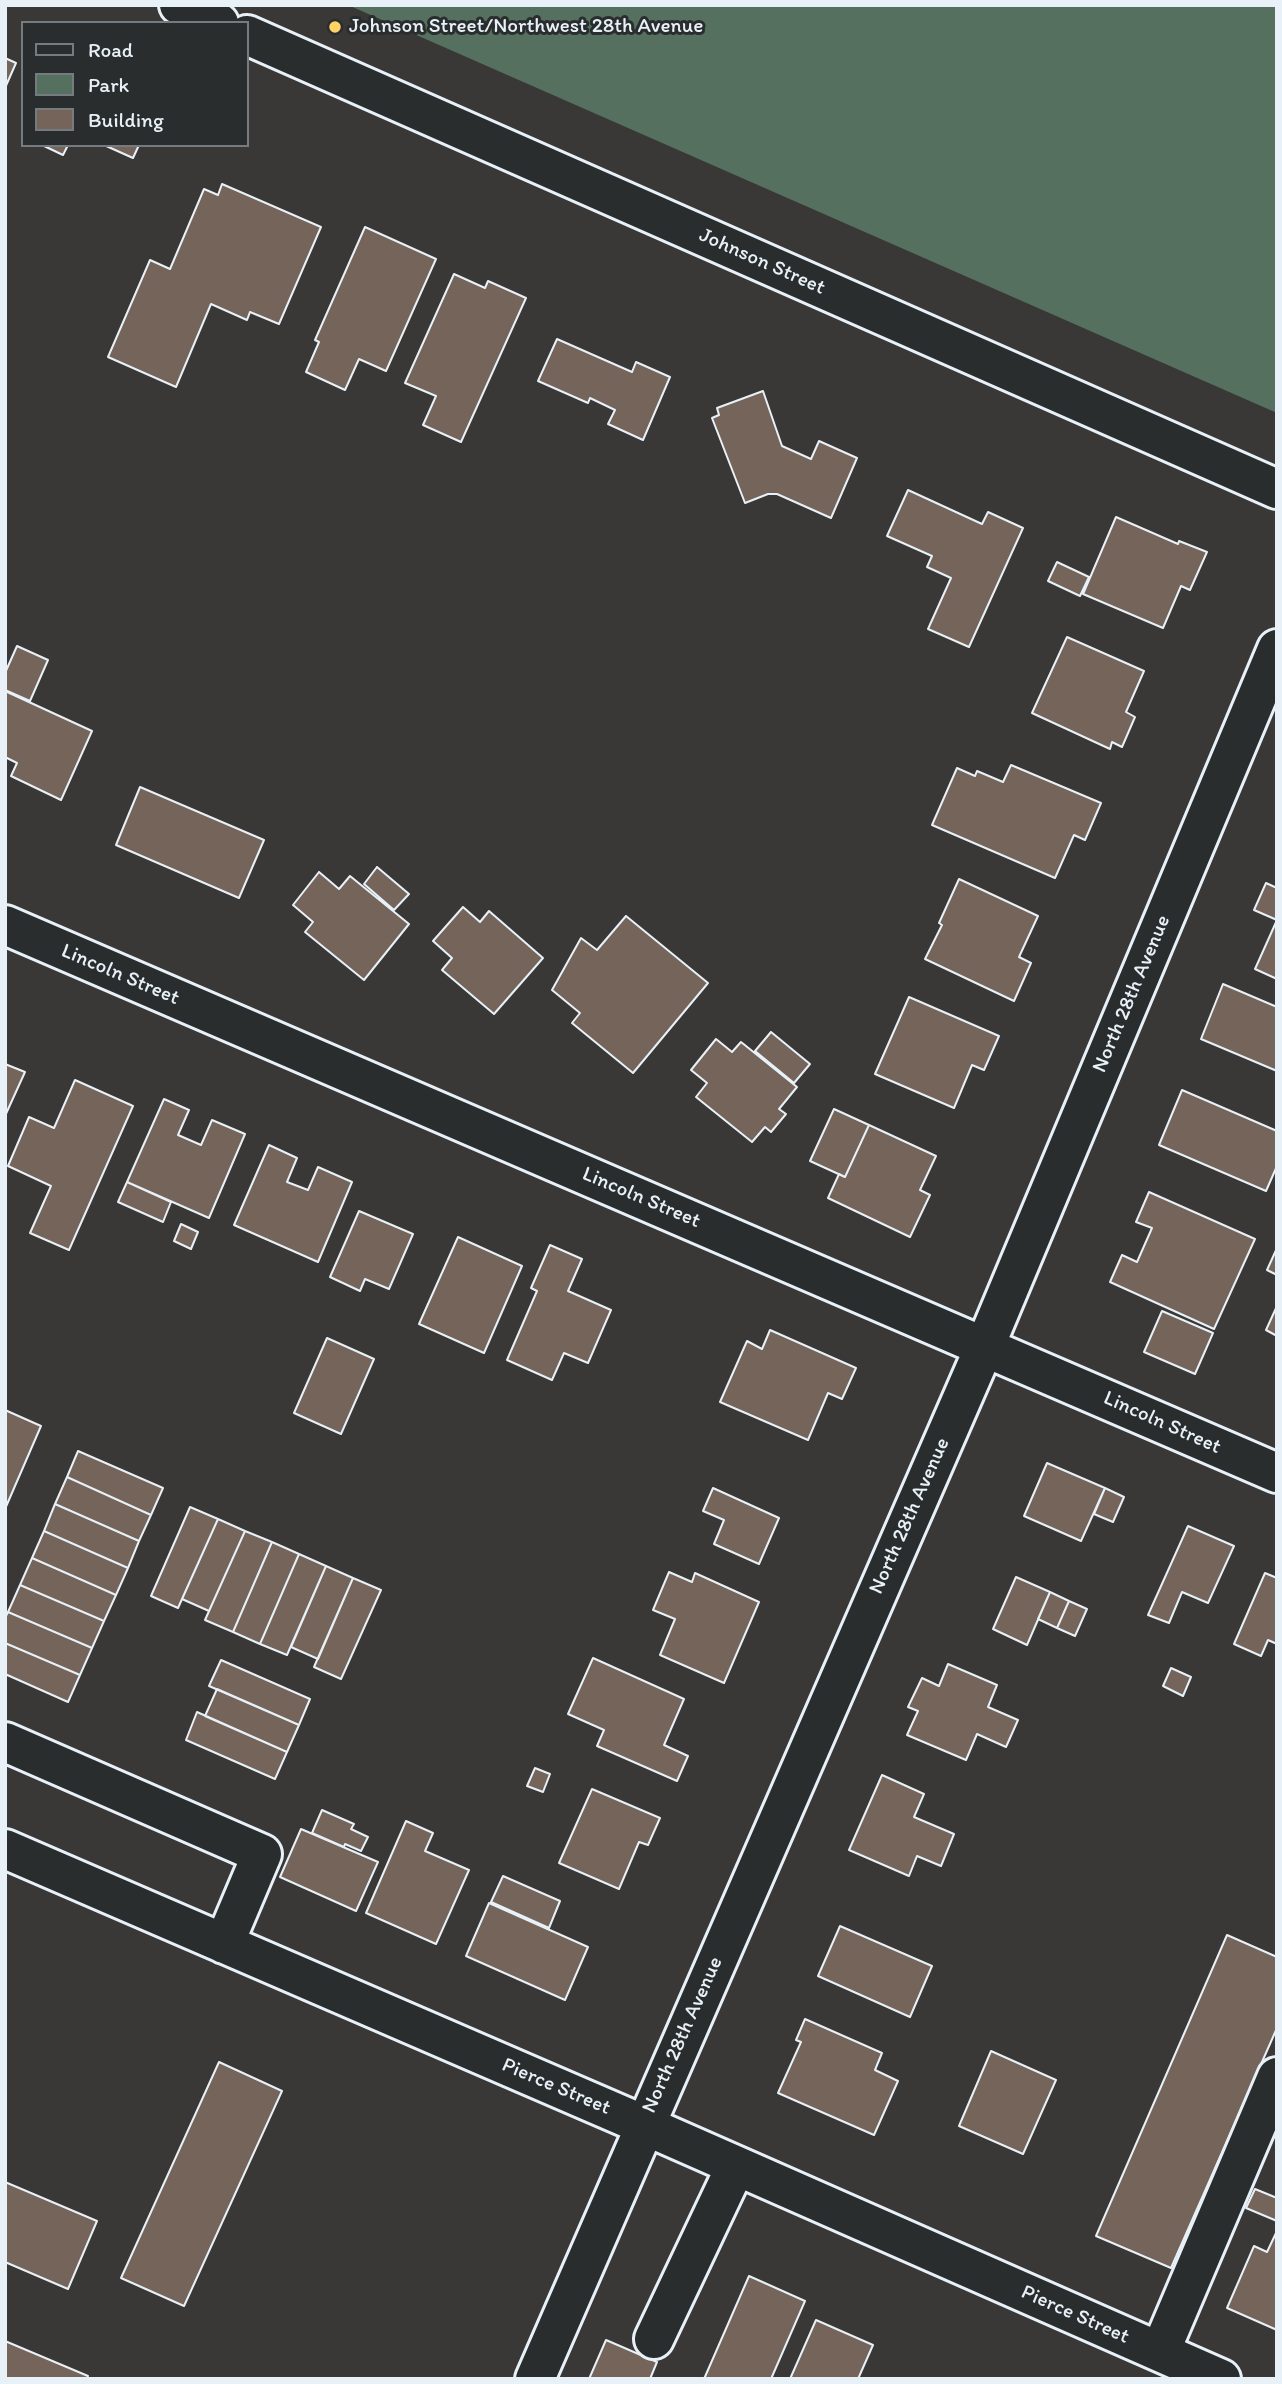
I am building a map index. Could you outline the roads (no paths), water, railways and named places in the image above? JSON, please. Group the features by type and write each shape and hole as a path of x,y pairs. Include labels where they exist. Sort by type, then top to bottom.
{"street":[{"path":"179,5 215,21"},
{"name":"Johnson Street","path":"248,35 1277,489"},
{"name":"North 28th Avenue","path":"535,2379 985,1346 1277,649"},
{"name":"Lincoln Street","path":"5,925 1277,1473"},
{"path":"5,1742 262,1854 224,1944"},
{"name":"Pierce Street","path":"5,1849 644,2125 1221,2379"},
{"path":"1160,2352 1277,2077"},
{"path":"654,2339 736,2166"}],"place":[{"name":"Johnson Street/Northwest 28th Avenue","path":"335,27"}]}
